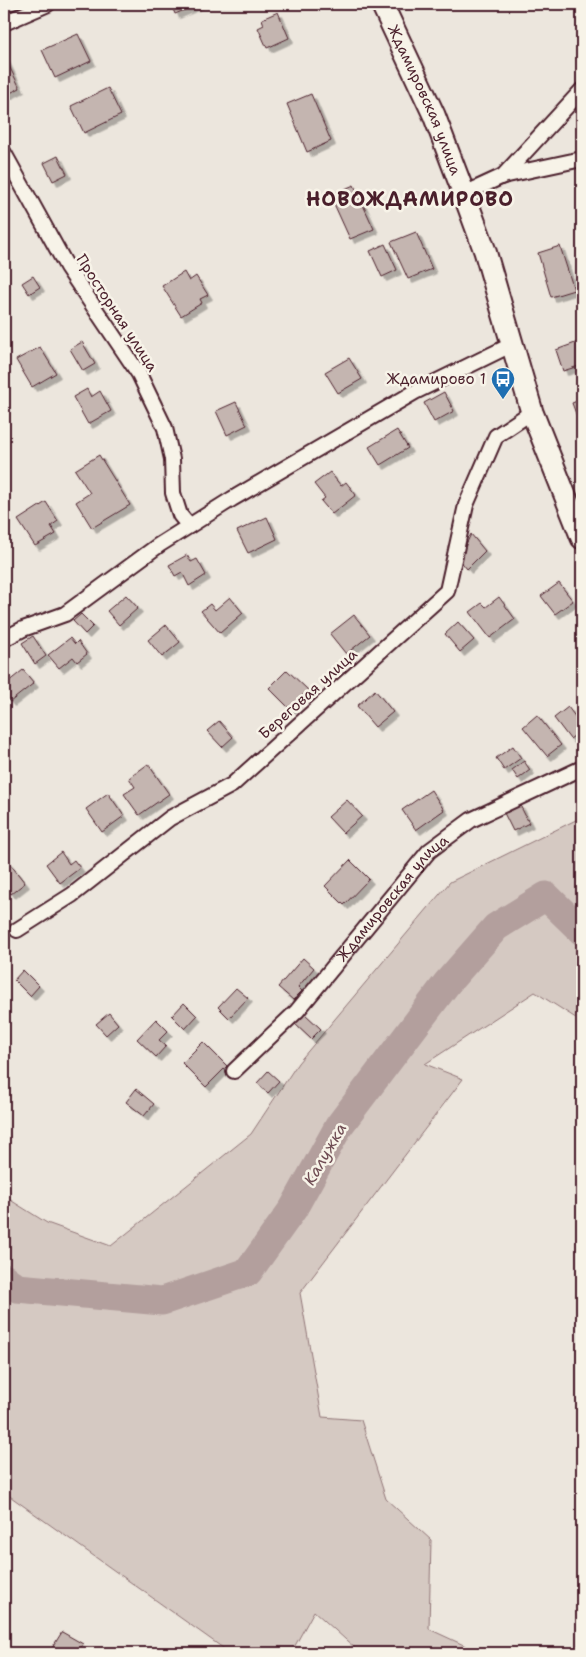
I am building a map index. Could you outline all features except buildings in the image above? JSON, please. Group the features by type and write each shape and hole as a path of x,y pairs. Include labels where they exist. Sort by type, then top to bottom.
{"main road":[{"name":"Ждамировская улица","path":"382,4 434,115 464,194 485,251 532,412 582,538"}],"street":[{"path":"4,23 48,4"},
{"path":"503,176 582,90"},
{"name":"Просторная улица","path":"4,153 67,267 139,374 165,428 172,459 173,493 180,515 189,526"},
{"path":"464,194 503,176 582,159"},
{"path":"4,639 23,629 65,614 159,545 189,526 415,392 511,345"},
{"name":"Береговая улица","path":"17,930 72,896 170,818 232,785 447,592 466,505 496,436 532,412"},
{"name":"Ждамировская улица","path":"234,1071 296,1011 429,851 471,820 582,768"}],"shaded area":[{"path":"582,817 582,1022 535,992 425,1064 463,1079 300,1293 322,1417 361,1420 386,1499 431,1540 429,1629 481,1653 353,1653 356,1649 314,1611 291,1653 230,1653 4,1492 4,1196 47,1223 111,1246 251,1134 298,1063 450,882"}],"waterway":[{"name":"Калужка","path":"4,1278 17,1288 162,1301 248,1272 293,1209 339,1126 447,983 496,927 546,896 582,931"}],"place":[{"name":"Ждамирово 1","path":"503,400"}],"district":[{"name":"НОВОЖДАМИРОВО","path":"410,199"}]}
